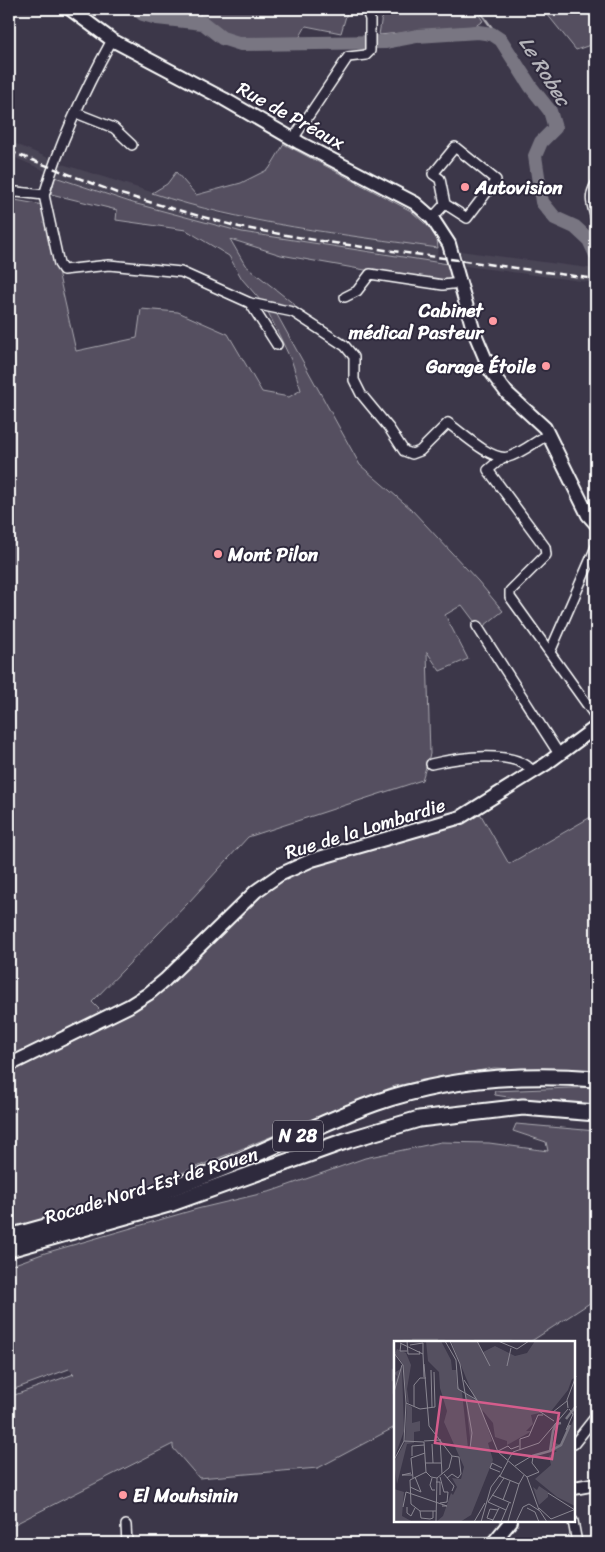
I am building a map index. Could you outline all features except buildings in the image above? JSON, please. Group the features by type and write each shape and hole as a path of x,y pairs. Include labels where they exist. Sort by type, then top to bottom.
{"highway":[{"name":"Rocade Nord-Est de Rouen","path":"9,1237 99,1212 175,1186 250,1157 343,1115 417,1091 477,1079 513,1077 596,1079"},
{"name":"Rocade Nord-Est de Rouen","path":"9,1249 172,1203 348,1140 419,1119 523,1107 596,1112"}],"street":[{"name":"Rue de Préaux","path":"70,9 112,40 293,139 415,202 432,218 449,244 480,349 491,372 507,393 545,428 588,514 596,524"},
{"path":"293,139 348,57 366,55 372,47 366,9"},
{"path":"112,40 76,113 52,169 44,195 59,264 63,270 109,265 181,272 250,303 293,312 345,346 354,357 354,380 361,394 389,428 404,451 412,454 420,451 448,423 486,451 502,458 510,457 548,434"},
{"path":"76,113 114,128 132,145"},
{"path":"456,146 496,180 467,218 445,204 440,179 432,174 456,146"},
{"path":"596,184 591,195 591,202 596,219"},
{"path":"9,194 17,192 44,195"},
{"path":"432,218 445,204"},
{"path":"345,297 357,291 370,274 443,285 460,283"},
{"path":"250,303 277,345"},
{"path":"502,458 488,470 545,547 546,555 510,591 510,597 596,718"},
{"path":"550,652 596,547"},
{"path":"478,626 559,754"},
{"name":"Rue de la Lombardie","path":"9,1065 148,994 166,980 256,891 287,871 312,860 455,820 488,802 596,727"},
{"path":"431,764 451,759 503,758 524,763 533,772"},
{"path":"575,1443 596,1416"},
{"path":"575,1488 596,1484"},
{"path":"493,1543 510,1522"},
{"path":"573,1522 577,1543"},
{"path":"126,1525 127,1543"}],"shaded area":[{"path":"202,9 348,9 341,33 306,26 298,40 234,42 198,21"},
{"path":"383,9 475,9 483,21 475,26 379,35"},
{"path":"543,9 596,9 596,43 576,50"},
{"path":"9,141 53,160 48,172 9,155"},
{"path":"284,144 411,211 431,229 437,239 438,248 294,227 222,213 152,193 167,184 176,172 196,195 241,183 269,169"},
{"path":"59,163 224,215 297,228 438,248 436,262 242,232 196,222 55,177"},
{"path":"55,177 133,203 242,232 448,264 451,279 435,280 281,255 230,239 245,265 295,305 294,311 279,303 261,301 242,279 229,256 186,230 116,220 117,210 51,194"},
{"path":"9,186 15,200 43,205 76,351 137,338 141,309 178,312 228,334 262,392 289,397 301,390 292,362 268,312 275,311 360,465 411,509 478,581 503,611 480,629 462,605 445,615 468,659 440,671 427,652 430,754 422,780 248,837 189,902 92,1002 106,1016 153,988 268,879 477,808 509,864 596,814 596,1074 494,1068 395,1086 133,1193 9,1231"},
{"path":"460,251 596,269 596,283 465,266"},
{"path":"596,1087 596,1107 547,1103 495,1095 494,1091"},
{"path":"516,1124 596,1131 596,1299 532,1341 394,1341 394,1428 318,1468 199,1478 173,1448 173,1444 9,1527 9,1397 74,1374 69,1369 9,1391 9,1266 45,1253 197,1209 272,1191 365,1158 441,1142 489,1143 548,1151 546,1142 513,1131"}],"waterway":[{"name":"Le Robec","path":"137,9 143,14 157,18 203,23 222,38 241,44 386,42 417,36 478,32 492,34 501,40 531,87 550,111 555,128 541,142 535,156 542,202 555,218 575,227 589,240 596,255"},
{"path":"478,9 501,40"}],"railway":[{"path":"9,151 117,193 239,227 327,242 596,279"}],"place":[{"name":"Autovision","path":"465,187"},
{"name":"Cabinet médical Pasteur","path":"493,321"},
{"name":"Garage Étoile","path":"546,366"},
{"name":"Mont Pilon","path":"218,554"},
{"name":"El Mouhsinin","path":"123,1495"}]}
